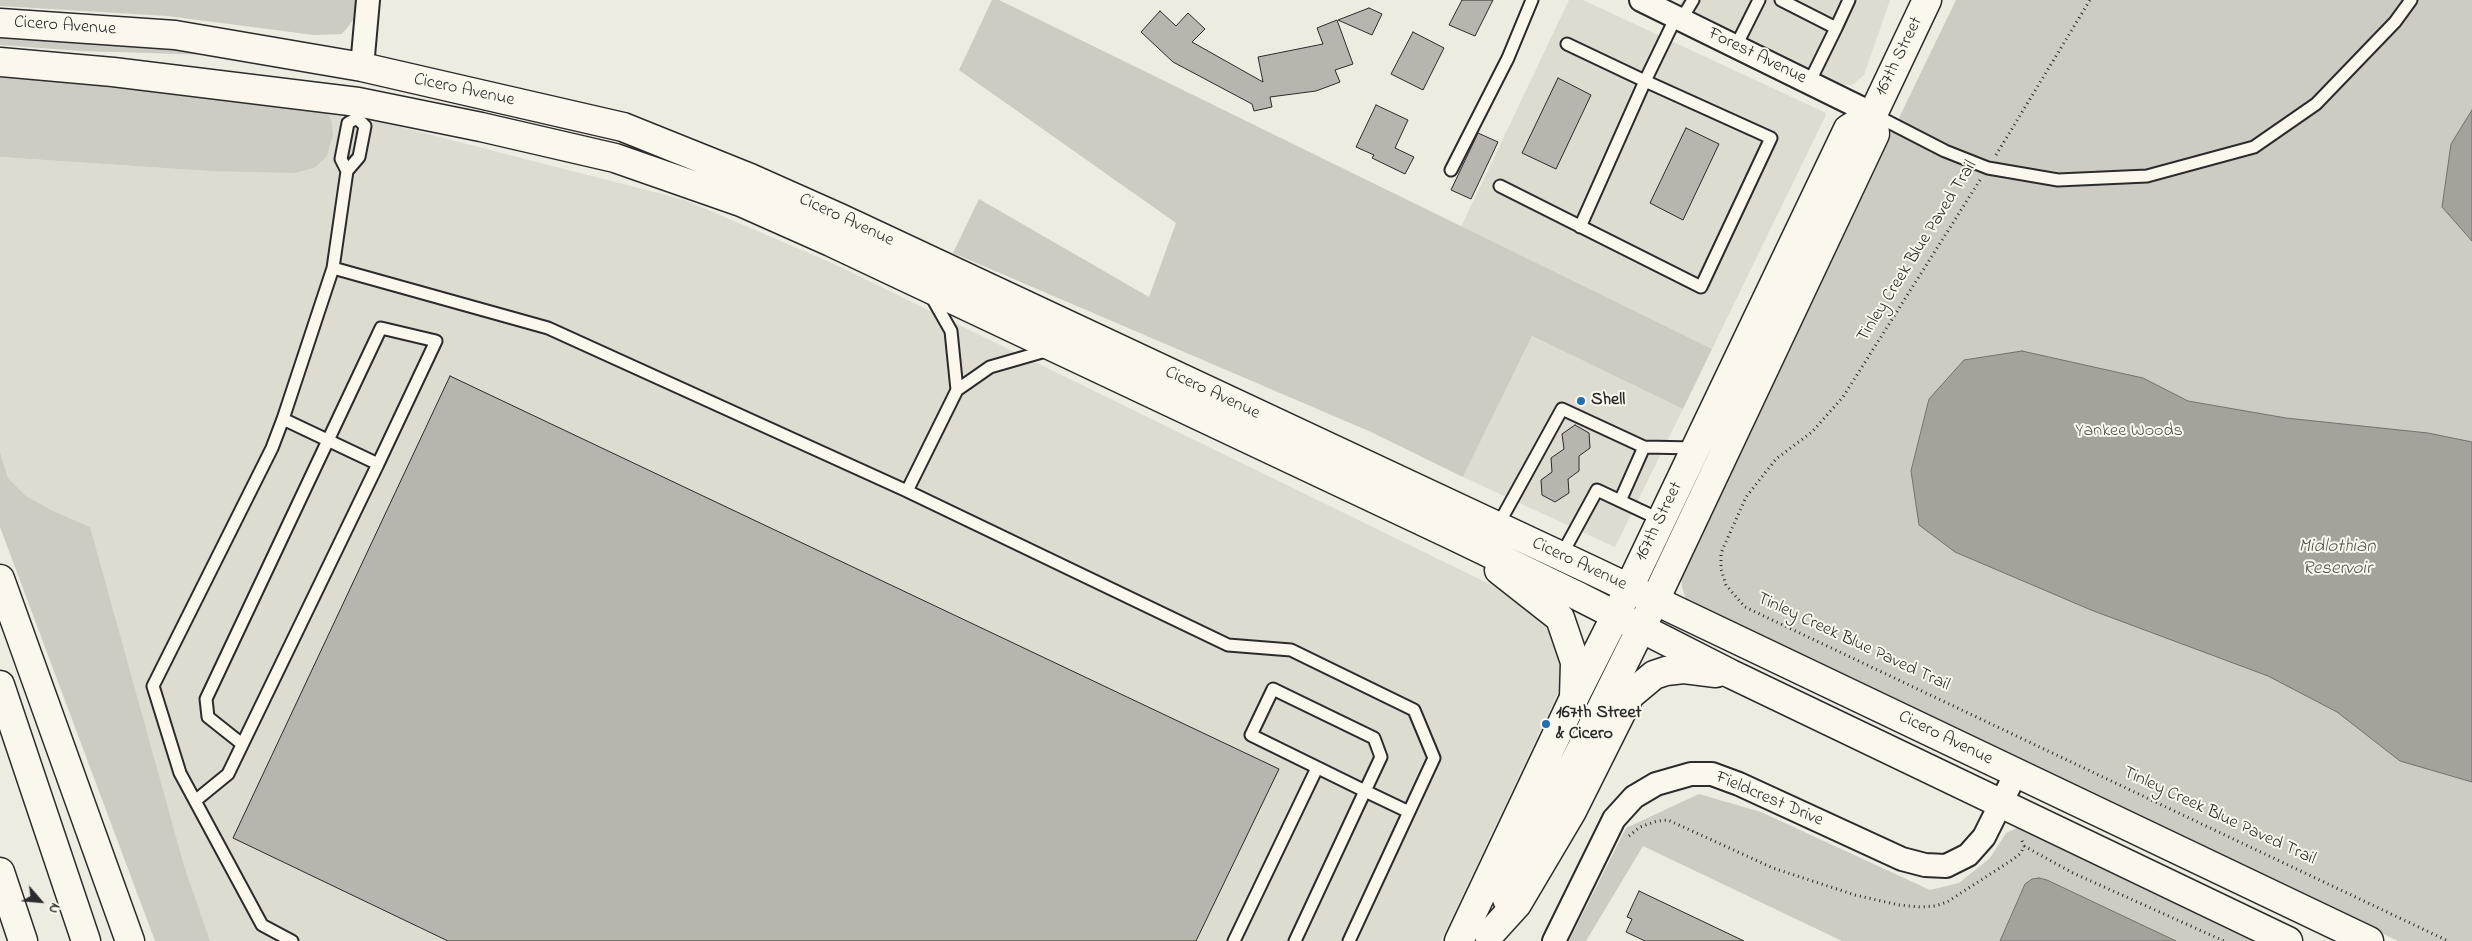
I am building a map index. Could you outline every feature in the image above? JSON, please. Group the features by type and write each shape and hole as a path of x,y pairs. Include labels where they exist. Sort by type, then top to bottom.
{"main road":[{"name":"167th Street","path":"1488,938 1655,600 1875,134 1873,114 1927,0"},
{"name":"Cicero Avenue","path":"0,23 175,35 362,67 623,127 687,152 851,223 1655,600 2369,941"},
{"name":"Cicero Avenue","path":"0,62 113,72 481,127 615,158 741,202 1456,537 1616,615 1731,674 2288,941"},
{"path":"358,110 362,67"},
{"name":"167th Street","path":"1459,941 1848,130 1873,114"},
{"path":"1456,537 1560,618 1575,662 1574,698"},
{"path":"0,579 130,941"},
{"path":"1488,938 1517,904 1572,811 1630,695 1654,676 1666,671 1684,669 1731,674"},
{"path":"0,686 86,941"},
{"path":"106,870 136,941"},
{"path":"0,872 23,941"}],"street":[{"path":"362,67 368,0"},
{"name":"Forest Avenue","path":"1641,0 1735,48 1873,114"},
{"name":"Fieldcrest Drive","path":"1554,941 1614,819 1634,797 1651,786 1671,778 1691,774 1712,774 1739,784 1902,859 1924,865 1946,866 1968,855 1984,837 2016,773"}],"lane":[{"path":"1451,170 1508,58 1532,0"},
{"path":"1580,226 1645,81 1679,18 1693,0"},
{"path":"1735,48 1759,0"},
{"path":"1781,0 1836,28"},
{"path":"1809,84 1849,0"},
{"path":"1873,114 1945,151 1988,168 2058,180 2147,176 2254,148 2316,104 2395,22 2412,0"},
{"path":"1500,186 1701,286 1770,138 1567,44"},
{"path":"292,941 262,925 180,773 154,686 272,448 283,419 332,268 346,172 341,159 348,123 358,110 365,126 359,157 346,172"},
{"path":"332,268 548,328 907,491 1228,645 1291,650 1414,710 1434,758 1349,941"},
{"path":"927,288 951,331 957,390"},
{"path":"195,801 228,774 436,341 381,328 206,699 208,717 242,744"},
{"path":"907,491 957,390 990,367 1055,349"},
{"path":"1497,527 1562,409 1644,447 1696,448"},
{"path":"283,419 378,464"},
{"path":"1620,501 1644,447"},
{"path":"1561,556 1597,490 1661,520"},
{"path":"1295,941 1364,792 1381,757 1374,738 1273,689 1251,735 1364,792 1409,812"},
{"path":"1234,941 1317,768"}],"path":[{"name":"Tinley Creek Blue Paved Trail","path":"2090,0 1988,168 1843,397 1812,432 1776,459 1746,496 1721,553 1721,570 1726,585 1745,607 2448,941"},
{"path":"1628,837 1640,827 1656,821 1668,820 1750,859 1789,874 1855,895 1898,905 1920,907 1935,906 1947,902 2012,860 2021,853 2024,846 2020,832"},
{"path":"2024,846 2073,872 2224,941"}],"shaded area":[{"path":"1569,0 1583,0 1826,113 1712,349 1460,229"},
{"path":"1682,0 1890,0 1864,75 1852,85 1839,85 1679,6"},
{"path":"323,107 685,200 832,263 1516,597 1551,621 1562,655 1560,689 1441,941 210,941 55,512 26,496 8,478 0,452 0,157 209,171"},
{"path":"1532,336 1683,409 1615,547 1463,477"}],"green space":[{"path":"0,0 357,0 359,13 342,34 314,35 167,16 0,6"},
{"path":"992,0 999,0 1712,349 1683,409 1532,336 1463,477 1371,432 953,253 979,199 1149,297 1176,223 959,70"},
{"name":"Yankee Woods","path":"1956,0 2472,0 2472,941 2398,941 2044,772 1698,612 1686,600 1682,587 1681,573 1686,558"},
{"path":"0,34 214,50 213,55 81,51 0,45"},
{"path":"0,74 323,107 331,119 333,135 327,156 314,168 294,173 209,171 0,157"},
{"path":"0,452 8,478 26,496 55,512 90,527 184,866 210,941 155,941 0,527"},
{"path":"1699,794 1761,812 1930,890 1959,883 1990,858 2006,833 2019,827 2260,941 1842,941 1643,846 1586,941 1569,941 1626,828"}],"water":[{"path":"2472,110 2472,241 2442,207 2451,144"},
{"name":"Midlothian Reservoir","path":"2022,351 2143,378 2188,401 2286,418 2428,433 2472,442 2472,782 2400,761 2337,712 2268,676 2091,610 1955,552 1919,525 1911,471 1929,399 1964,360"},
{"path":"2032,879 2047,880 2176,941 2000,941 2025,884"}],"building":[{"path":"1462,0 1493,0 1475,36 1449,25"},
{"path":"1369,8 1382,14 1372,35 1338,20"},
{"path":"1160,11 1176,26 1188,13 1205,29 1192,42 1263,82 1258,57 1323,44 1317,28 1337,20 1353,64 1335,70 1340,82 1316,91 1270,97 1272,107 1254,111 1252,104 1173,62 1141,32"},
{"path":"1413,32 1444,48 1423,90 1391,74"},
{"path":"1558,78 1591,95 1556,169 1522,153"},
{"path":"1376,105 1408,120 1395,148 1414,157 1405,174 1372,158 1374,155 1356,147"},
{"path":"1686,128 1719,144 1683,220 1650,203"},
{"path":"1478,133 1498,142 1471,199 1451,190"},
{"path":"450,376 1279,769 1196,941 448,941 233,838"},
{"name":"Shell","path":"1575,425 1589,433 1590,448 1579,456 1579,471 1568,479 1569,493 1555,502 1542,495 1541,480 1552,472 1551,458 1564,449 1562,434"},
{"path":"1639,891 1744,941 1645,941 1626,932 1632,919 1627,917"}],"place":[{"name":"Shell","path":"1581,401"},
{"name":"167th Street & Cicero","path":"1546,724"}]}
